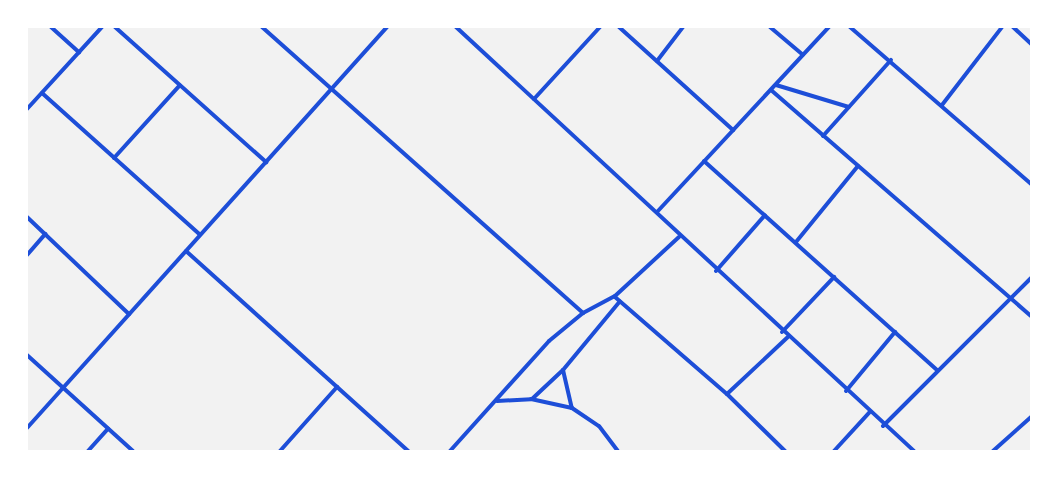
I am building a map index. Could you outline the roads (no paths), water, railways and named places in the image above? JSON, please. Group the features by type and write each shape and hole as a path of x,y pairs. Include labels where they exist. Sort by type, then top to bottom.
{"street":[{"path":"51,27 79,52"},
{"path":"27,110 102,27"},
{"path":"115,27 266,162"},
{"path":"262,27 334,87 583,313"},
{"path":"27,428 387,27"},
{"path":"456,27 657,212 679,237 883,426 914,451"},
{"path":"534,99 600,27"},
{"path":"619,27 733,130"},
{"path":"657,61 683,27"},
{"path":"770,27 803,56"},
{"path":"657,212 829,27"},
{"path":"850,27 891,60 1031,184"},
{"path":"942,105 1002,27"},
{"path":"1013,27 1031,44"},
{"path":"823,136 891,60"},
{"path":"114,158 180,85"},
{"path":"776,85 849,107"},
{"path":"771,90 1031,316"},
{"path":"42,93 200,235"},
{"path":"704,161 937,370"},
{"path":"796,242 858,166"},
{"path":"716,271 765,215"},
{"path":"27,217 129,315"},
{"path":"27,255 45,234"},
{"path":"451,450 549,341 583,313 615,296 679,237"},
{"path":"186,251 408,451"},
{"path":"782,332 834,277"},
{"path":"883,426 1031,278"},
{"path":"615,296 727,394 785,451"},
{"path":"531,399 563,370 620,301"},
{"path":"846,391 895,332"},
{"path":"727,394 788,337"},
{"path":"27,355 133,451"},
{"path":"563,370 572,408"},
{"path":"280,451 337,387"},
{"path":"497,401 531,399 572,408 599,426 618,451"},
{"path":"834,451 869,413"},
{"path":"993,451 1031,417"},
{"path":"88,451 108,429"}]}
